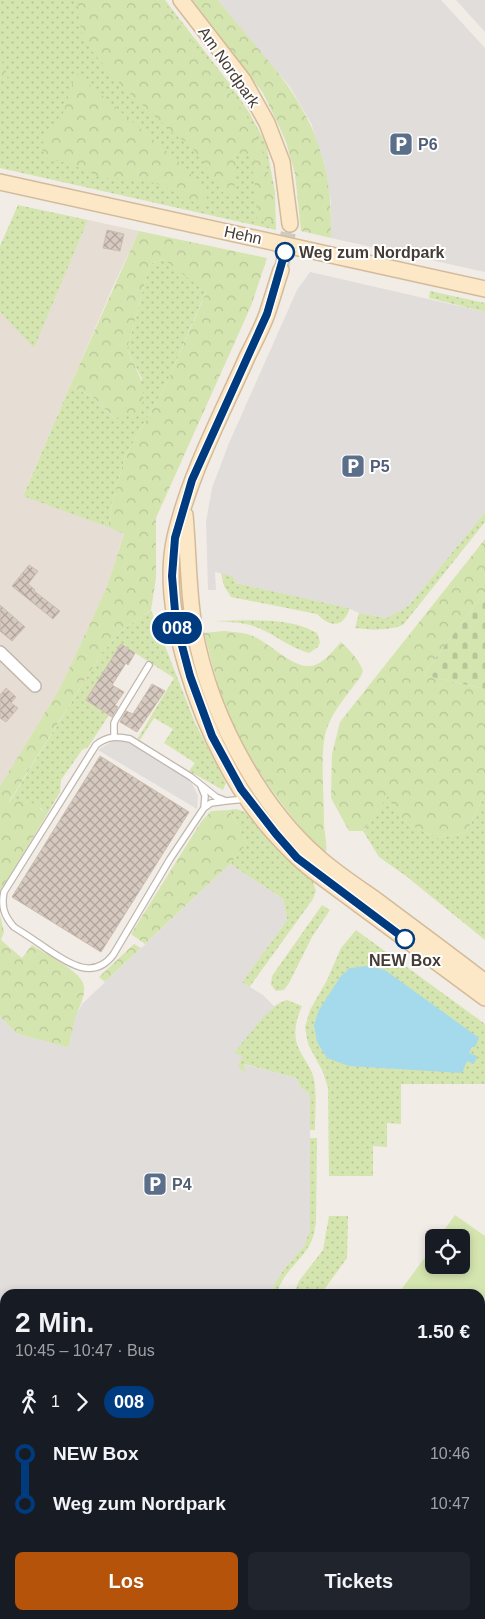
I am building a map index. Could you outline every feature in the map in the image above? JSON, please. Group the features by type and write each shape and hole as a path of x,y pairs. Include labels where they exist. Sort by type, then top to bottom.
{"street":[{"name":"Am Nordpark","path":"182,0 243,80 267,123 282,162 290,224"},
{"name":"Hehn","path":"0,182 485,290"},
{"path":"281,270 267,314 192,480 175,538 172,576 176,623 184,657 212,736 241,789 297,858 485,998"},
{"path":"184,509 194,631 207,685 225,728 256,782 284,822 317,857 485,982"},
{"path":"0,652 35,686"}],"lane":[{"path":"114,737 114,723 149,665"},
{"path":"226,801 216,797 191,777 130,739 114,737 101,741 96,745 4,892 2,907 8,921 14,927 70,964 79,967 96,967 109,960 170,859 204,808 212,803 248,798"},
{"path":"201,785 205,796 204,808"}],"shaded area":[{"name":"P6","path":"218,0 441,0 485,48 485,272 331,238 331,202 325,165 311,123 290,87"},
{"path":"456,0 485,0 485,32"},
{"path":"88,220 139,231 23,495 124,533 106,589 60,688 0,786 0,312 34,347"},
{"name":"P5","path":"310,272 485,312 485,512 409,605 387,618 236,583 233,576 215,572 216,590 208,590 206,522 212,488 229,443 297,290"},
{"path":"120,740 127,742 191,781 198,796 197,809 98,750 111,742"},
{"name":"P4","path":"230,864 283,899 287,920 242,982 263,995 275,1007 264,1016 234,1053 243,1056 238,1066 240,1070 246,1072 243,1064 296,1078 301,1088 308,1093 310,1098 310,1229 304,1246 284,1269 273,1289 0,1289 0,1017 17,1034 69,1048 76,1015 82,1004"}],"green space":[{"path":"0,0 165,0 233,88 266,144 275,192 276,230 0,168"},
{"path":"77,0 162,0 246,115 262,150 274,193 274,222 257,220 255,187 248,154 235,153 234,193 230,195 224,194 189,144 174,134 122,86 91,50 81,31"},
{"path":"192,0 218,0 282,77 296,98 318,142 325,166 330,193 331,238 301,231 295,174 286,142 279,126 263,93"},
{"path":"0,57 6,71 8,80 0,80"},
{"path":"76,73 187,169 205,193 209,203 202,206 156,183 103,178 70,164 46,158 41,146 48,134 61,119"},
{"path":"18,205 88,220 34,348 0,312 0,246"},
{"path":"139,231 267,258 251,306 156,518 156,578 151,610 121,631 101,654 9,802 30,802 38,806 46,816 0,893 0,786 60,688 106,589 124,534 108,527 113,499 125,457 167,383 206,292 163,259 150,264 127,349 141,382 143,393 143,402 138,410 129,416 114,418 93,397 70,386"},
{"path":"163,259 206,291 167,383 125,457 113,499 108,527 23,496 70,386 93,397 114,418 142,379 127,349 150,264"},
{"path":"430,291 485,303 485,312 429,298"},
{"path":"485,512 485,522 403,625 379,630 355,628 359,613 387,618 409,605"},
{"path":"485,539 485,592 423,675 485,689 485,794 466,833 437,838 404,822 388,796 363,831 349,831 331,798 332,754 340,722"},
{"path":"221,573 233,576 236,583 350,608 344,619 336,624 332,624 317,614 231,597 224,586"},
{"path":"485,592 485,689 423,675"},
{"path":"151,610 195,723 226,783 223,790 189,771 195,763 164,743 173,729 154,718 140,740 138,738 174,678 121,644 86,700 109,715 88,747 82,750 61,780 60,792 46,816 41,808 9,803 101,654 121,631"},
{"path":"253,620 293,624 317,633 320,642 318,647 309,653 291,646 251,625 213,621"},
{"path":"223,631 242,633 260,639 289,659 304,666 319,663 328,657 341,642 354,655 363,671 332,716 324,740 325,856 266,782 232,721 223,699 204,633"},
{"path":"485,794 485,940 406,876 379,857 363,831 388,795 404,822 437,838 466,833"},
{"path":"236,809 249,813 312,879 316,891 313,899 194,1064 185,1060 287,920 283,899 230,864 247,843 229,810"},
{"path":"229,810 247,843 230,864 145,944 131,934 201,822 211,811"},
{"path":"322,905 330,910 312,937 289,983 284,990 276,991 271,985 272,976"},
{"path":"0,915 4,932 1,940 22,958 32,945 68,967 83,983 83,996 69,1048 17,1034 0,1017"},
{"path":"356,930 485,1024 485,1084 401,1084 401,1124 387,1123 387,1147 373,1146 373,1176 329,1176 328,1088 323,1072 308,1044 305,1027 310,1010 327,980 341,948"},
{"path":"134,944 141,948 105,982 99,977"},
{"path":"287,1000 302,1006 295,1034 299,1048 314,1079 316,1098 315,1130 310,1130 310,1098 308,1093 301,1088 296,1078 244,1064 247,1073 240,1070 239,1062 234,1053 264,1015"},
{"path":"310,1138 317,1138 316,1223 314,1234 311,1243 287,1274 278,1289 273,1289 284,1269 304,1246 310,1229"},
{"path":"455,1215 485,1236 485,1289 402,1289 425,1257 425,1274 470,1274 470,1229 445,1229"},
{"path":"329,1216 348,1216 347,1258 325,1289 296,1289 299,1281 323,1250"}],"water":[{"path":"367,966 385,970 479,1038 475,1047 472,1047 469,1053 477,1056 474,1064 467,1061 462,1073 349,1066 327,1058 317,1042 314,1025 319,1010 341,976 350,968"}],"building":[{"path":"107,230 124,234 120,251 103,248"},
{"path":"29,565 38,571 28,584 60,611 53,619 12,586"},
{"path":"0,605 25,627 12,641 0,631"},
{"path":"121,644 135,653 112,685 124,692 115,705 118,707 112,717 86,700"},
{"path":"152,684 165,691 137,732 120,722 126,711 133,714"},
{"path":"6,688 16,697 11,703 18,708 6,722 0,718 0,695"},
{"path":"100,756 189,812 101,952 12,897"}],"tunnel":[{"path":"281,270 290,224"}],"bus line":[{"name":"008","path":"285,252 267,314 192,480 175,538 172,576 176,623 181,648 212,736 241,789 297,858 405,939"}],"place":[{"name":"P6","path":"401,144"},
{"name":"Weg zum Nordpark","path":"285,252"},
{"name":"P5","path":"353,466"},
{"name":"NEW Box","path":"405,939"},
{"name":"P4","path":"155,1184"}]}
